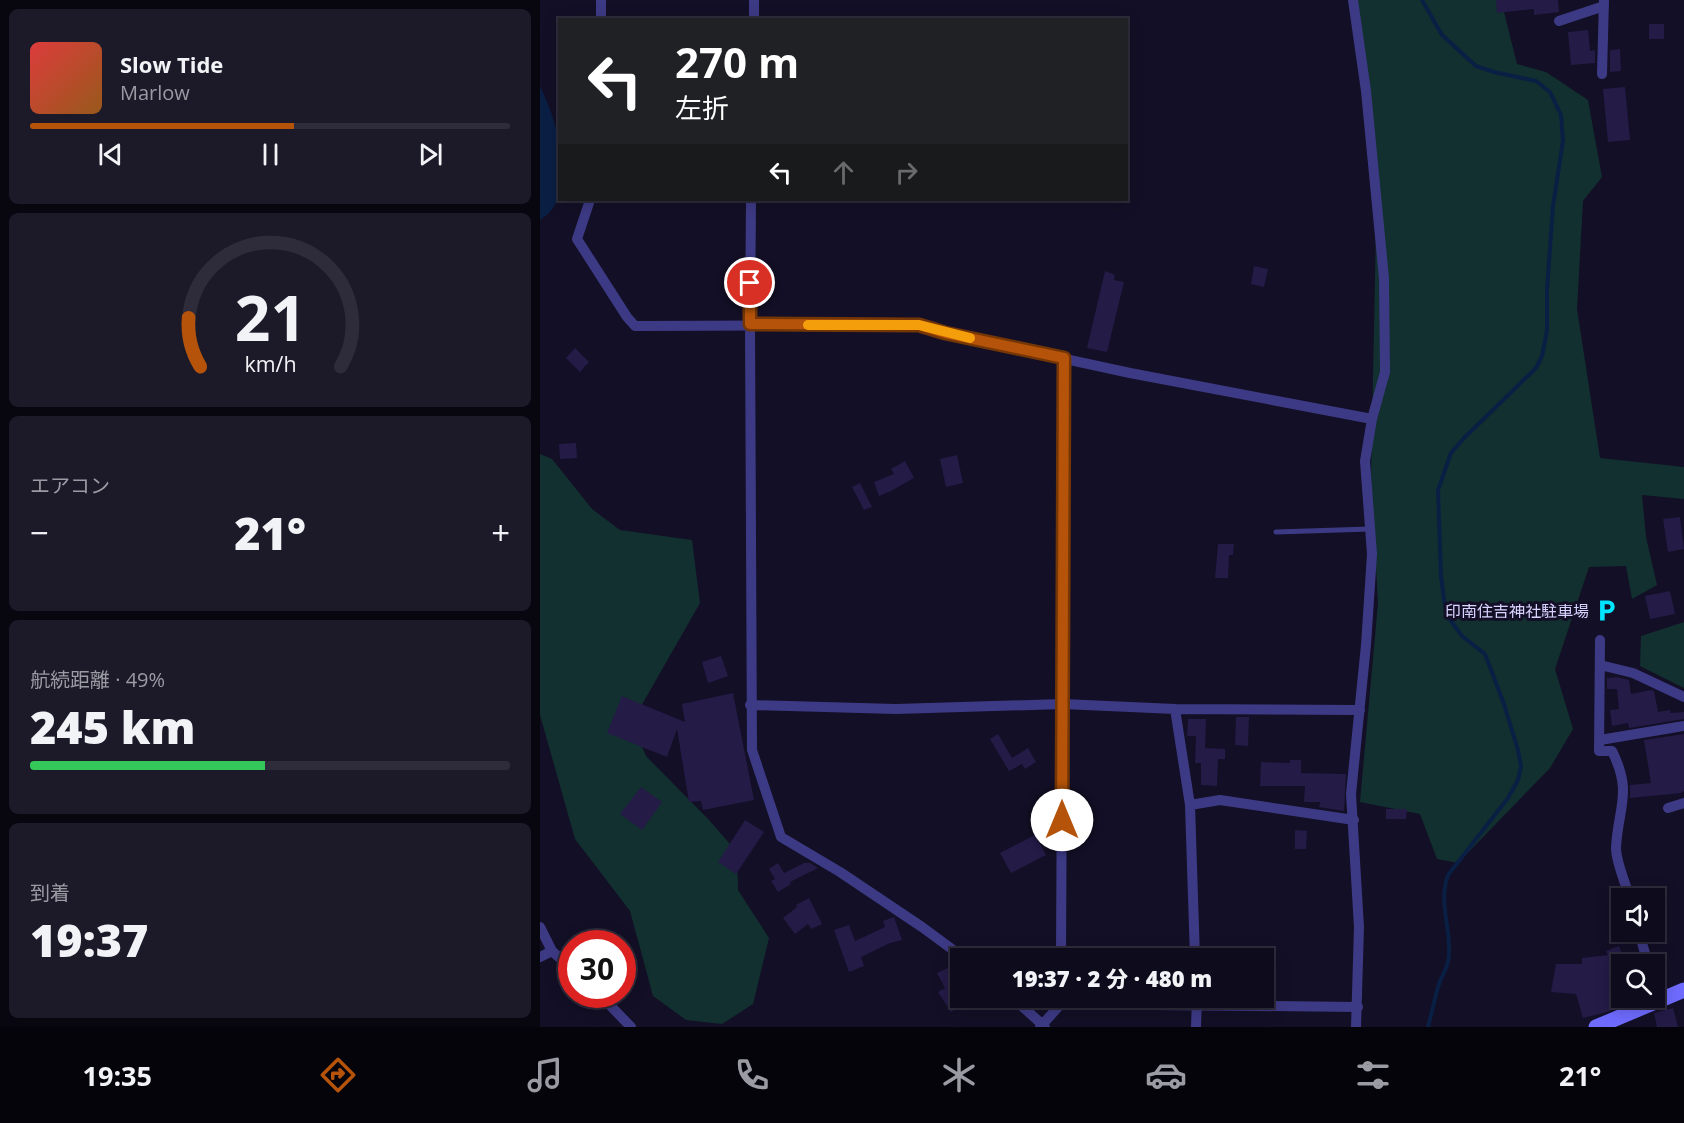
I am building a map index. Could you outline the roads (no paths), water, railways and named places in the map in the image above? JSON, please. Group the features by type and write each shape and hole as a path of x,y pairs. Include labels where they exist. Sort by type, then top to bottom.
{"main road":[{"path":"1665,993 1684,990"},
{"path":"1596,1027 1631,1008"}],"street":[{"path":"601,0 601,18"},
{"path":"754,0 754,18"},
{"path":"1353,0 1366,91 1384,278 1385,372 1372,419 1365,461 1372,554 1366,645 1351,794 1359,927 1356,1027"},
{"path":"1559,21 1604,3 1602,74"},
{"path":"590,201 577,239 635,326 919,325 945,333 1064,358 1372,419"},
{"path":"751,201 750,705 752,750 781,837 840,872 950,948"},
{"path":"1061,948 1064,358"},
{"path":"1600,640 1599,751 1612,751 1621,770 1624,794 1616,850 1627,888"},
{"path":"1600,665 1633,673 1684,697"},
{"path":"750,705 896,708 1063,704 1175,709 1360,710"},
{"path":"1175,709 1190,805 1196,948"},
{"path":"1600,740 1684,726"},
{"path":"1190,805 1220,800 1354,820"},
{"path":"1668,808 1684,803"},
{"path":"540,927 552,951 558,956"},
{"path":"540,957 552,951"},
{"path":"1274,1004 1358,1007"},
{"path":"613,1008 631,1027"},
{"path":"1024,1008 1043,1026 1056,1008"},
{"path":"1196,1027 1197,1008"}],"lane":[{"path":"1276,532 1370,529"}],"water":[{"path":"540,86 556,127 558,199 552,210 540,220"}],"waterway":[{"path":"1422,0 1442,35 1476,66 1536,81 1550,92 1561,115 1563,141 1553,206 1547,290 1547,331 1542,356 1536,368 1451,453 1438,490 1441,576 1446,614 1462,636 1485,654 1504,704 1521,766 1518,780 1508,798 1448,875 1444,905 1449,958 1438,987 1428,1027"}],"place":[{"name":"印南住吉神社駐車場","path":"1607,611"}]}
